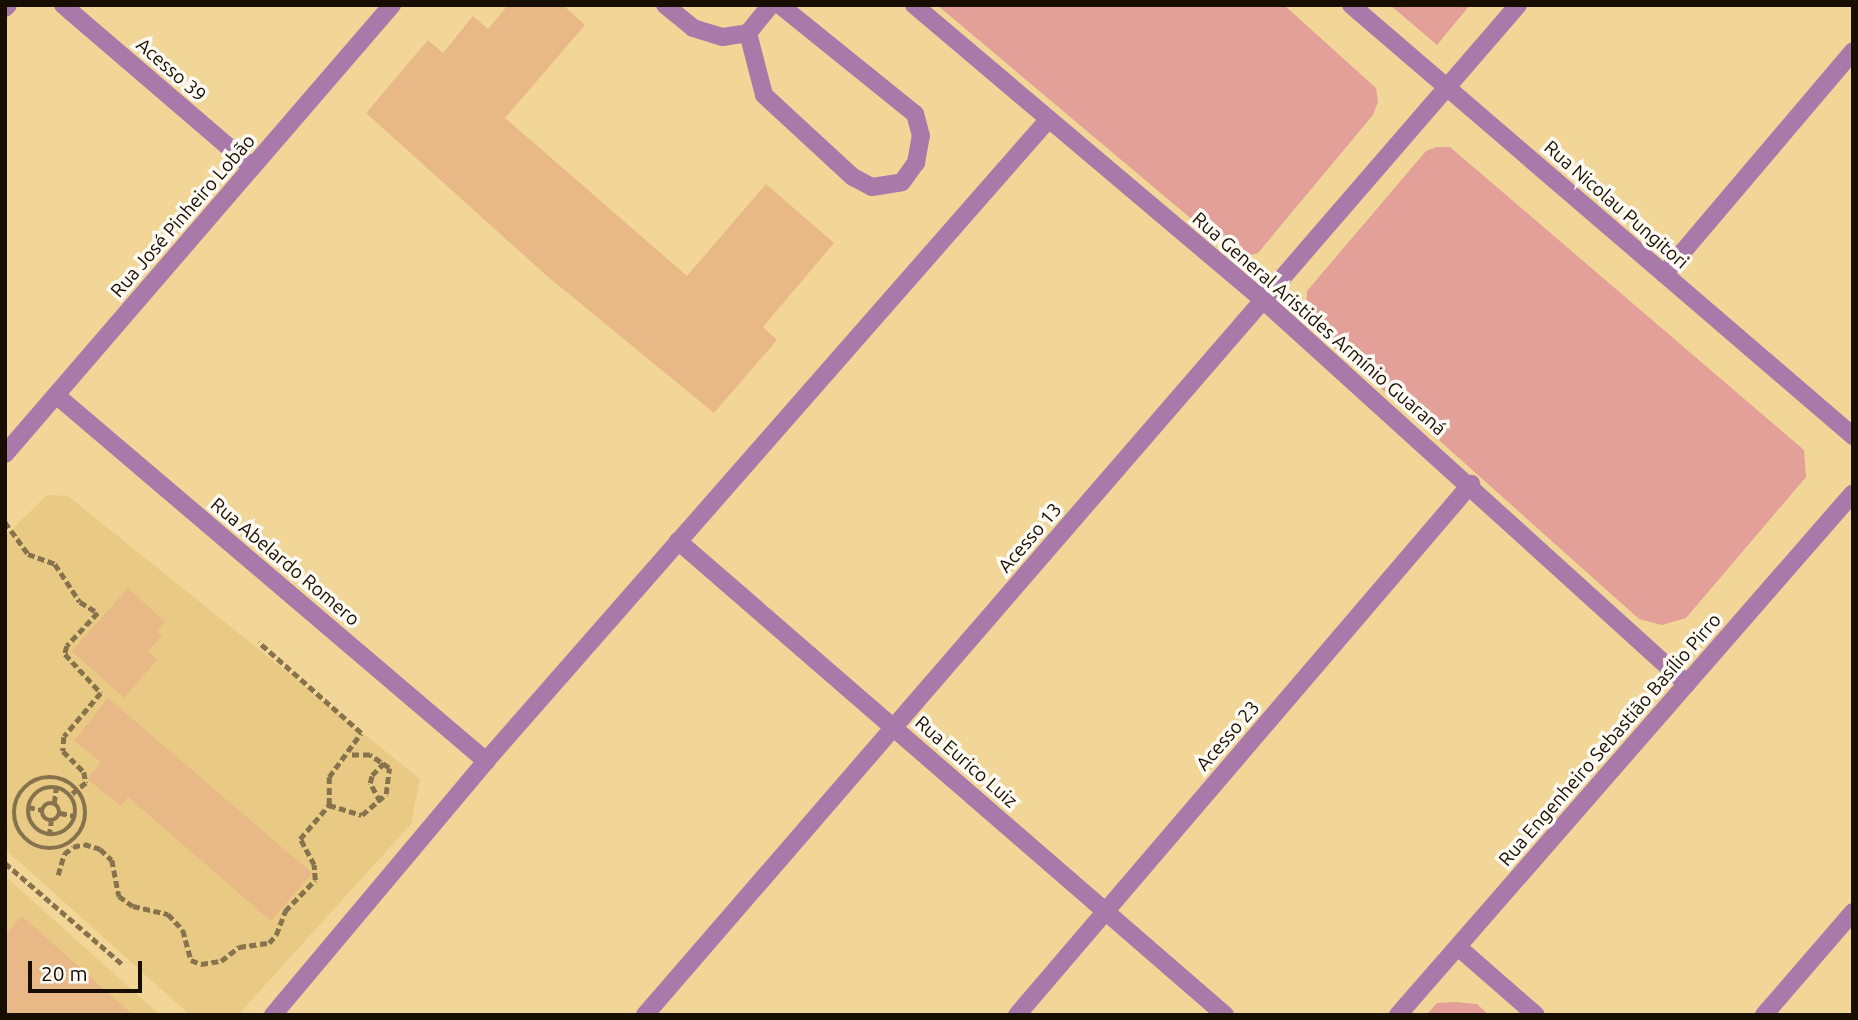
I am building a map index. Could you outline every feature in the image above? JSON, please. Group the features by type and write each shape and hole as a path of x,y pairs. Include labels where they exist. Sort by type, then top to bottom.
{"street":[{"name":"Acesso 39","path":"63,5 252,167"},
{"name":"Rua José Pinheiro Lobão","path":"5,454 392,5"},
{"path":"665,5 693,28 723,37 748,33 771,5"},
{"path":"748,33 764,95 853,177 872,187 902,182 916,163 921,136 915,114 780,5"},
{"name":"Rua General Aristides Armínio Guaraná","path":"914,5 1263,300 1471,485 1687,684"},
{"name":"Rua Nicolau Pungitori","path":"1351,5 1853,436"},
{"name":"Acesso 13","path":"645,1015 1518,5"},
{"path":"1664,274 1853,51"},
{"path":"273,1015 486,761 1048,120"},
{"name":"Rua Abelardo Romero","path":"56,395 486,761"},
{"name":"Acesso 23","path":"1017,1015 1471,485"},
{"name":"Rua Engenheiro Sebastião Basílio Pirro","path":"1398,1015 1853,493"},
{"name":"Rua Eurico Luiz","path":"678,541 1225,1015"},
{"path":"1764,1015 1853,912"},
{"path":"1458,947 1535,1015"}],"path":[{"path":"5,522 27,554 55,564 80,602 98,613 67,646 65,654 101,693 62,745 84,772 86,783 70,796"},
{"path":"58,875 64,854 72,844 84,828 87,816 78,790 62,779 39,778 28,785 15,804 17,828 33,845 56,849 72,844 93,845 108,854 119,897 133,906 168,914 183,930 191,960 211,964 239,947 269,943 276,935 285,911 315,880 314,865 300,839 329,805 329,778 348,755 361,733 258,642"},
{"path":"329,805 362,815 380,802 389,780 384,763 370,755 348,755"},
{"path":"380,802 370,783 372,775 384,763"},
{"path":"56,788 54,803 60,813 76,816"},
{"path":"56,788 70,796 76,816 64,832 49,836 33,828 28,807 37,792 56,788"},
{"path":"42,810 47,803 54,803"},
{"path":"28,807 42,810"},
{"path":"42,810 45,819 51,821"},
{"path":"49,836 51,821 60,813"},
{"path":"64,832 72,844"},
{"path":"5,863 122,964"}],"shaded area":[{"path":"937,5 1284,5 1376,88 1378,102 1373,115 1258,253 1238,258"},
{"path":"1390,5 1470,5 1437,45"},
{"path":"1437,147 1450,147 1804,450 1806,477 1686,618 1662,625 1639,619 1318,332 1306,311 1307,291 1426,151"},
{"path":"47,495 68,496 420,779 411,824 238,1015 190,1015 5,849 5,536"},
{"path":"5,876 160,1015 5,1015"},
{"path":"1437,1003 1477,1004 1489,1015 1426,1015"}],"building":[{"path":"508,5 563,5 585,25 505,118 687,276 766,184 834,243 763,327 777,340 714,413 547,276 366,113 428,40 443,53 473,16 488,29"},
{"path":"128,588 165,622 157,631 162,636 148,651 157,660 124,698 72,651"},
{"path":"108,698 312,873 271,921 128,797 121,806 87,779 101,762 74,741"},
{"path":"22,916 133,1015 5,1015 5,935"}]}
